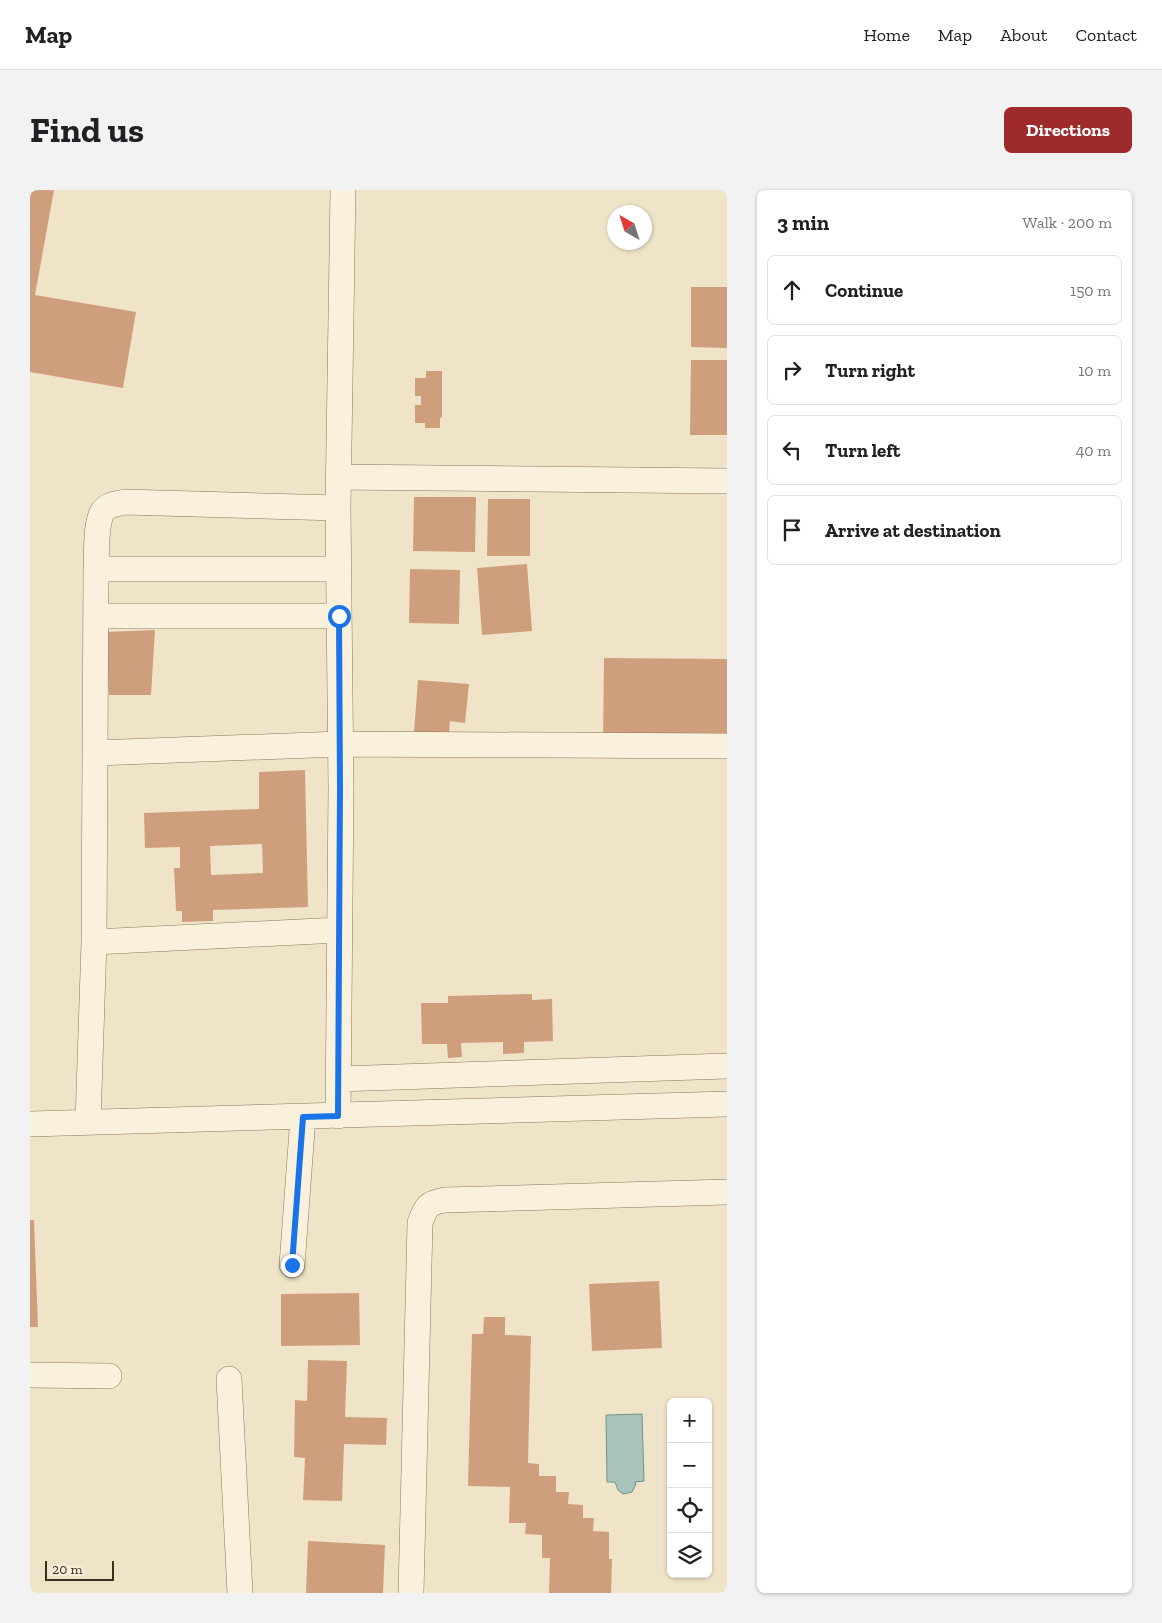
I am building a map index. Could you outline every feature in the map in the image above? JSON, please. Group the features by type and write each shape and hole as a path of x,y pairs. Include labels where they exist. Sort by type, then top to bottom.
{"street":[{"path":"338,1116 340,744 338,477 344,190"},
{"path":"338,477 727,481"},
{"path":"88,1122 94,942 96,570 99,525 104,511 112,504 125,502 338,508"},
{"path":"96,570 338,569"},
{"path":"96,616 339,616"},
{"path":"95,753 340,744 727,746"},
{"path":"94,942 339,930"},
{"path":"338,1079 727,1066"},
{"path":"30,1124 727,1104"},
{"path":"292,1265 303,1117"},
{"path":"411,1593 420,1223 424,1211 431,1203 445,1200 727,1192"},
{"path":"30,1375 109,1376"},
{"path":"229,1379 240,1593"}],"water":[{"path":"642,1414 644,1481 635,1482 636,1484 632,1492 623,1494 618,1490 615,1482 607,1482 606,1415"}],"building":[{"path":"30,190 54,190 35,295 136,312 123,388 30,372"},
{"path":"691,287 727,287 727,348 691,347"},
{"path":"691,360 727,360 727,435 690,435"},
{"path":"426,371 442,371 442,417 440,418 440,428 425,428 425,423 415,423 415,405 421,405 421,396 415,396 415,378 426,378"},
{"path":"414,497 476,497 475,552 413,551"},
{"path":"488,499 530,499 530,556 487,556"},
{"path":"527,564 532,631 482,635 477,568"},
{"path":"410,569 460,570 459,624 409,623"},
{"path":"155,630 151,695 109,695 106,632"},
{"path":"604,658 727,659 727,741 603,741"},
{"path":"418,680 469,684 465,723 450,721 449,735 414,732"},
{"path":"305,770 308,907 213,910 213,921 182,922 182,911 176,911 174,868 180,868 180,847 145,848 144,813 259,809 259,772","holes":["262,844 263,873 211,875 210,846"]},
{"path":"532,994 532,1000 552,999 553,1041 524,1042 524,1053 503,1054 503,1042 461,1043 462,1057 448,1058 447,1044 422,1044 421,1003 448,1003 448,996"},
{"path":"30,1220 34,1220 38,1327 30,1327"},
{"path":"659,1281 662,1348 592,1351 589,1284"},
{"path":"359,1293 360,1345 281,1346 281,1294"},
{"path":"484,1317 505,1317 505,1335 531,1336 528,1463 539,1464 539,1476 556,1476 556,1492 569,1492 568,1504 583,1505 583,1518 594,1518 593,1531 609,1532 609,1559 612,1559 611,1593 549,1593 550,1558 542,1558 542,1535 525,1534 526,1523 509,1523 510,1487 468,1486 472,1334 483,1334"},
{"path":"308,1360 347,1361 345,1417 387,1418 386,1445 344,1444 342,1501 303,1500 305,1458 294,1457 295,1400 307,1401"},
{"path":"308,1541 385,1545 383,1593 306,1593"}],"route":[{"path":"292,1265 303,1117 338,1116 339,616"}]}
